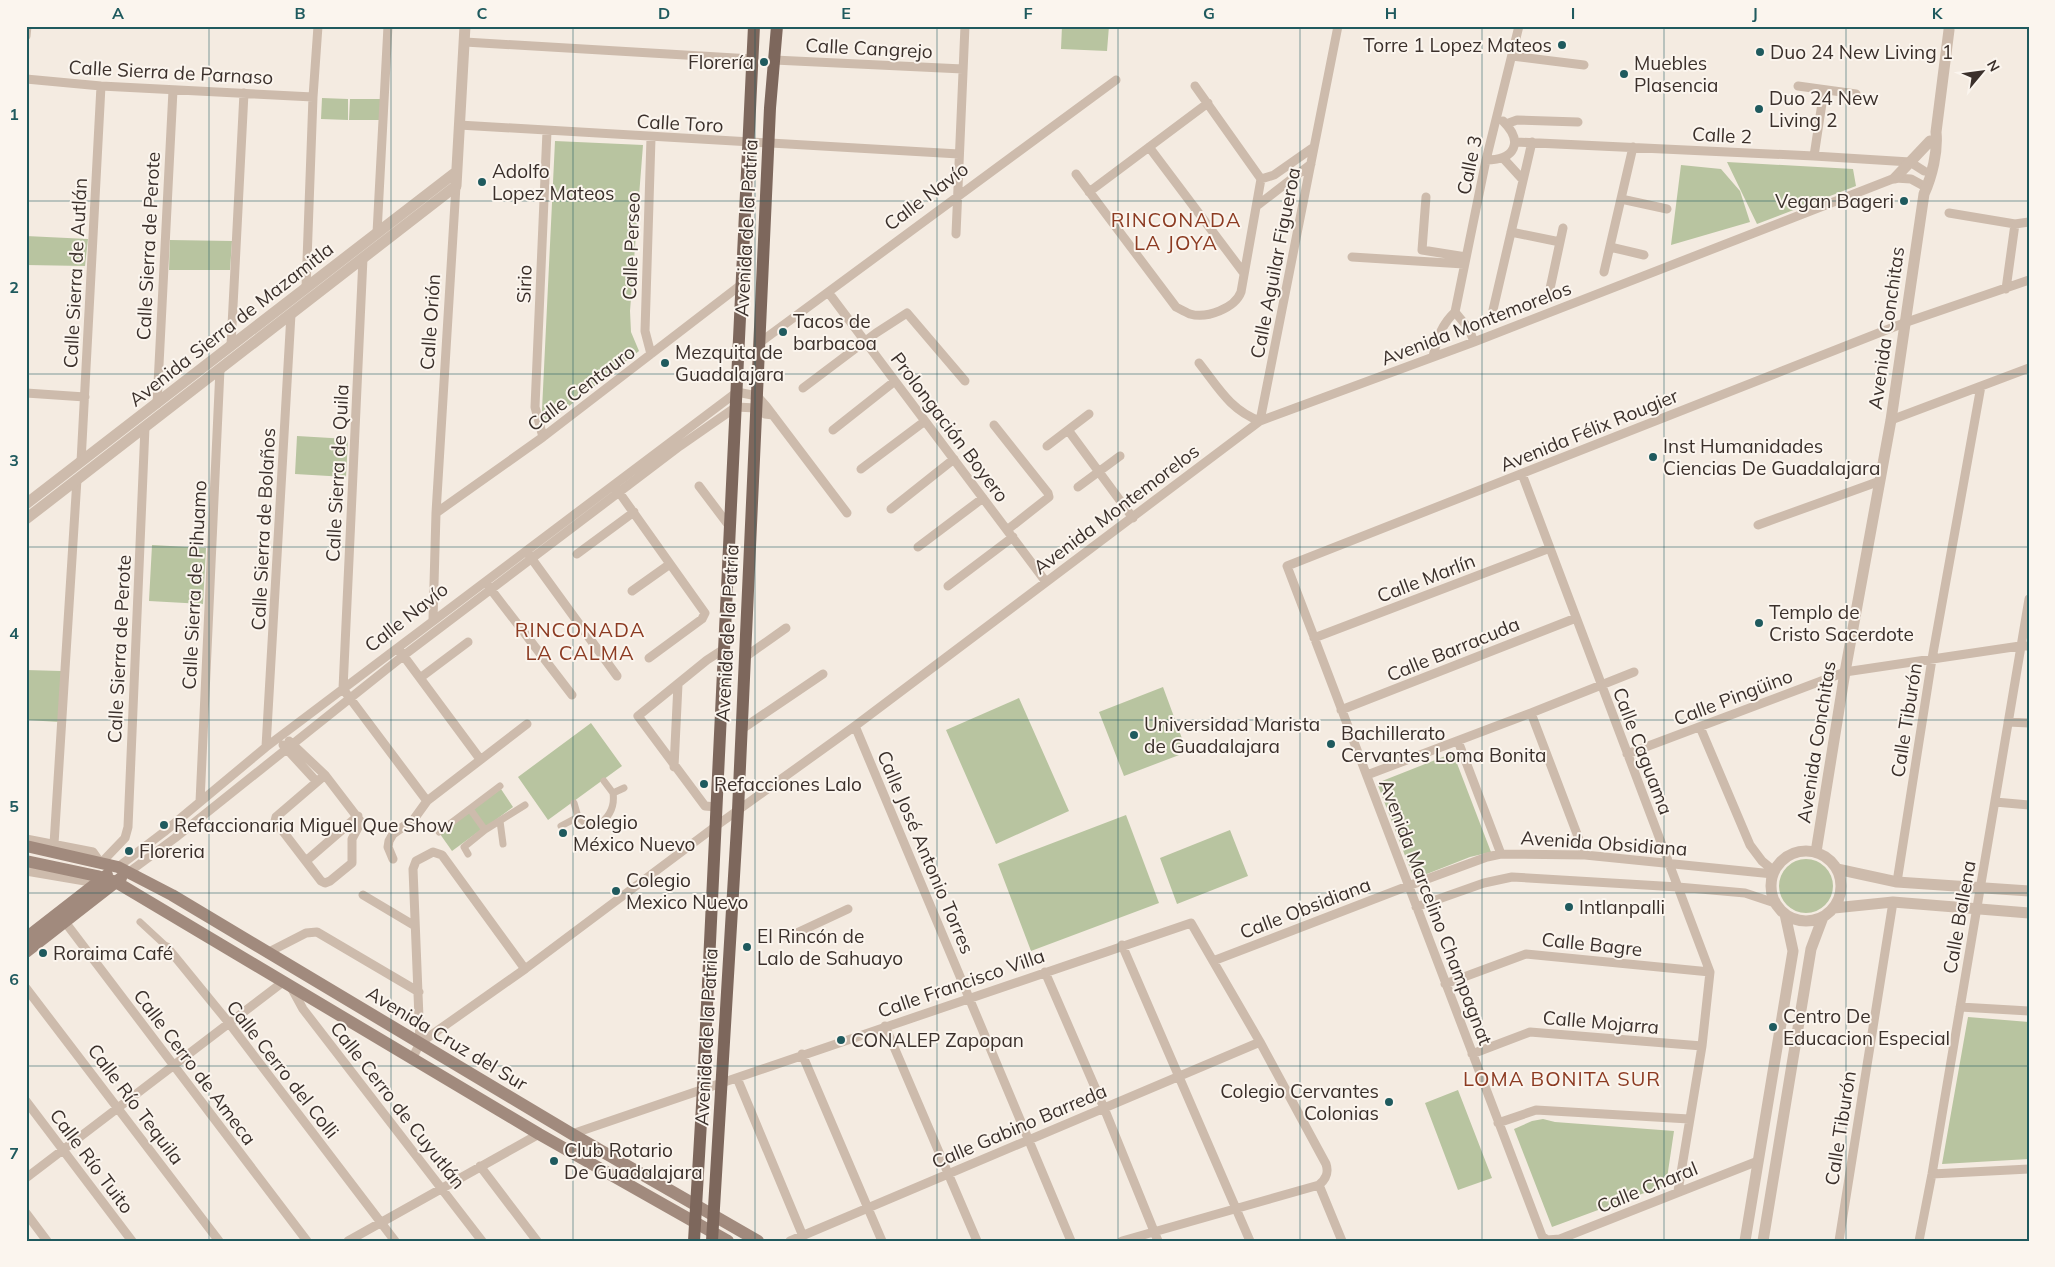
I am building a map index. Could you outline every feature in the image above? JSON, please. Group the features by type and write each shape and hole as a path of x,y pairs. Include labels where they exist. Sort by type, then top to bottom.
{"main road":[{"name":"Avenida de la Patria","path":"694,1241 716,826 754,26"},
{"name":"Avenida de la Patria","path":"713,1237 738,810 770,108 777,26"},
{"path":"750,106 753,111 761,114 770,108"},
{"name":"Avenida Cruz del Sur","path":"26,846 101,862 124,869 172,895 572,1134 758,1241"},
{"name":"Avenida Cruz del Sur","path":"26,861 116,882 413,1057 539,1134 695,1223 713,1237 728,1241"},
{"name":"Calle Navío","path":"62,918 100,877 124,869"},
{"name":"Calle Navío","path":"62,918 116,882 124,869"},
{"path":"26,938 62,918"},
{"path":"26,952 62,918"}],"street":[{"path":"26,36 27,26"},
{"path":"306,288 318,26"},
{"path":"377,233 388,26"},
{"name":"Calle Orión","path":"434,620 436,513 465,26"},
{"path":"956,234 965,26"},
{"name":"Calle Aguilar Figueroa","path":"1260,421 1338,26"},
{"name":"Calle 3","path":"1433,356 1439,332 1455,312 1486,160 1519,26"},
{"name":"Avenida Conchitas","path":"1925,188 1924,171 1933,137 1950,27"},
{"path":"464,42 752,59"},
{"path":"1512,56 1584,65"},
{"name":"Calle Cangrejo","path":"774,60 963,69"},
{"name":"Calle Sierra de Parnaso","path":"26,79 101,86 314,97"},
{"name":"Calle Navío","path":"759,343 1116,80"},
{"name":"Calle Sierra de Autlán","path":"81,462 101,86"},
{"path":"1076,174 1176,307 1192,314 1202,315 1232,305 1238,299 1241,292 1243,272 1262,178 1195,86"},
{"path":"1798,86 1856,94"},
{"name":"Calle Sierra de Perote","path":"157,404 173,90"},
{"path":"1814,156 1824,90"},
{"path":"231,345 244,93"},
{"path":"1089,192 1208,103"},
{"path":"1486,160 1503,158 1512,151 1516,142 1513,133 1506,124 1496,117"},
{"path":"1506,124 1517,120 1578,122"},
{"name":"Calle Toro","path":"459,125 651,138 959,154"},
{"name":"Sirio","path":"543,437 535,407 546,131"},
{"path":"1895,178 1933,137"},
{"name":"Avenida Conchitas","path":"1816,852 1845,672 1891,420 1925,188 1937,143 1933,137"},
{"name":"Calle Perseo","path":"651,138 645,331 651,354"},
{"name":"Calle 2","path":"1516,142 1910,162 1924,171"},
{"path":"1493,310 1532,142"},
{"path":"1262,178 1274,175 1314,146"},
{"path":"1149,147 1243,272"},
{"path":"1604,272 1633,147"},
{"path":"1503,158 1523,180"},
{"path":"1258,205 1311,164"},
{"name":"Avenida Sierra de Mazamitla","path":"26,504 157,404 220,369 291,314 377,233 456,172"},
{"path":"1895,178 1911,179 1925,188"},
{"name":"Avenida Montemorelos","path":"420,1043 525,969 716,826 855,726 1260,421 1474,342 1895,178"},
{"name":"Avenida Sierra de Mazamitla","path":"26,519 146,427 178,394 231,345 306,288 364,258 456,186"},
{"path":"1426,197 1422,250 1465,261"},
{"path":"1621,199 1667,209"},
{"path":"1949,213 2015,224 2029,222"},
{"path":"2006,289 2015,224"},
{"path":"1548,298 1563,228"},
{"path":"1511,232 1560,242"},
{"path":"1610,247 1644,255"},
{"name":"Calle Sierra de Quila","path":"343,690 364,258"},
{"path":"1352,258 1465,261"},
{"name":"Avenida Félix Rougier","path":"1287,566 1904,323 2029,280"},
{"name":"Calle Centauro","path":"436,513 543,437 742,284"},
{"name":"Prolongación Boyero","path":"828,292 1046,582"},
{"path":"1455,312 1462,318 1474,342"},
{"path":"803,388 907,313 965,381"},
{"name":"Calle Sierra de Bolaños","path":"266,747 291,314"},
{"path":"1199,363 1234,407 1247,416 1260,421"},
{"path":"1891,420 2029,368"},
{"name":"Calle Sierra de Pihuamo","path":"200,802 220,369"},
{"path":"833,430 895,381"},
{"name":"Calle Tiburón","path":"1896,882 1932,659 1981,386"},
{"path":"737,392 756,402 773,415 847,513"},
{"name":"Calle Navío","path":"124,869 175,838 349,698 434,620 737,392"},
{"path":"26,393 85,397"},
{"path":"736,407 756,402"},
{"name":"Calle Navío","path":"124,869 266,747 343,690 492,590 680,446 736,407"},
{"path":"1046,446 1090,414"},
{"path":"861,469 925,421"},
{"path":"948,586 1010,534 1049,497 1048,493 994,425"},
{"name":"Calle Sierra de Perote","path":"101,862 124,838 128,827 146,427"},
{"path":"1068,430 1133,518"},
{"path":"1078,487 1120,456"},
{"path":"891,509 954,459"},
{"name":"Calle Caguama","path":"1522,474 1710,972 1702,1046 1678,1192"},
{"path":"54,844 77,479"},
{"path":"1758,525 1880,481"},
{"path":"613,484 704,609 704,616 649,658"},
{"path":"700,486 730,528"},
{"path":"918,547 983,498"},
{"path":"577,554 634,512"},
{"name":"Calle Marlín","path":"1314,638 1550,548"},
{"path":"526,550 617,676"},
{"path":"632,591 670,564"},
{"name":"Avenida Marcelino Champagnat","path":"1287,566 1498,1123 1540,1231 1547,1240"},
{"path":"484,581 572,695"},
{"name":"Calle Ballena","path":"1919,1241 2008,722 2024,646 2029,599"},
{"name":"Calle Barracuda","path":"1341,710 1576,618"},
{"path":"745,657 786,628"},
{"path":"420,678 468,642"},
{"name":"Calle Pingüino","path":"1627,754 1845,672 2024,646"},
{"path":"716,807 705,806 674,767 638,716 707,660 724,649"},
{"path":"401,652 480,759"},
{"path":"1366,775 1634,672"},
{"path":"742,730 823,674"},
{"path":"674,767 678,684"},
{"path":"343,690 427,801"},
{"path":"1531,713 1585,856"},
{"path":"2008,722 2029,724"},
{"path":"393,859 388,846 394,834 414,819 427,801 527,724"},
{"name":"Calle José Antonio Torres","path":"855,726 1071,1241"},
{"path":"1700,727 1750,845 1762,861 1774,872"},
{"path":"280,737 325,775 361,822 352,839 352,860 350,865 325,883 276,824 275,819 325,775"},
{"path":"1458,741 1501,854"},
{"path":"290,746 317,782"},
{"path":"574,803 578,816 584,822 598,825 610,815 614,799 613,793 604,781"},
{"path":"439,832 500,786"},
{"path":"613,793 624,788"},
{"path":"1995,802 2029,804"},
{"path":"468,854 464,847 485,830 525,805"},
{"path":"470,809 485,830"},
{"path":"306,861 358,816"},
{"path":"561,826 578,816"},
{"path":"500,821 502,844"},
{"path":"26,839 93,852 101,862"},
{"path":"1806,850 1816,852 1824,856 1838,869 1842,889 1840,899 1824,917 1811,921 1797,920 1785,914 1775,903 1771,889 1774,872 1787,856 1806,850"},
{"path":"413,1057 420,1043 414,864 430,853 438,852 446,858 525,969"},
{"name":"Avenida Obsidiana","path":"1408,886 1487,857 1501,854 1585,856 1670,865 1774,872"},
{"path":"1838,869 1896,882 2029,891"},
{"path":"26,871 85,881 100,877"},
{"name":"Avenida Obsidiana","path":"1416,906 1484,883 1512,877 1678,887 1745,894 1775,903"},
{"name":"Calle Obsidiana","path":"1213,961 1408,886"},
{"path":"363,895 415,926"},
{"path":"1834,908 1893,902 2029,912"},
{"name":"Calle Tiburón","path":"1839,1241 1893,902"},
{"path":"788,938 848,909"},
{"path":"1744,1241 1793,951 1785,914"},
{"path":"1763,1241 1811,949 1824,917"},
{"name":"Calle Cerro de Ameca","path":"62,918 307,1241"},
{"name":"Calle Cerro del Colli","path":"140,922 167,947 229,1023 395,1241"},
{"name":"Calle Francisco Villa","path":"572,1134 1122,945 1192,923 1213,961"},
{"path":"267,953 306,933 317,932 419,992"},
{"path":"1122,945 1250,1241"},
{"name":"Calle Bagre","path":"1445,984 1526,954 1710,972"},
{"path":"1122,1241 1319,1184 1325,1180 1326,1164 1260,1042 1213,961"},
{"path":"1044,972 1104,1108 1158,1241"},
{"path":"26,1178 229,1023 287,984"},
{"name":"Calle Cerro de Cuyutlán","path":"287,984 303,1009 482,1241"},
{"name":"Calle Río Tequila","path":"26,988 219,1241"},
{"path":"1960,1007 2029,1011"},
{"path":"885,1026 977,1241"},
{"name":"Calle Mojarra","path":"1472,1054 1530,1032 1702,1046"},
{"name":"Calle Gabino Barreda","path":"790,1241 804,1238 868,1208 1260,1042"},
{"path":"802,1054 882,1241"},
{"path":"737,1078 804,1238"},
{"name":"Calle Río Tuito","path":"26,1101 132,1241"},
{"path":"1498,1123 1536,1110 1689,1119"},
{"path":"348,1241 539,1134"},
{"name":"Calle Charal","path":"1547,1240 1560,1239 1758,1161"},
{"path":"480,1166 537,1241"},
{"path":"1932,1174 2029,1170"},
{"path":"1319,1184 1342,1241"},
{"path":"26,1213 48,1241"}],"green space":[{"path":"1062,26 1109,26 1107,51 1061,49"},
{"path":"322,98 348,99 348,120 321,119"},
{"path":"350,99 382,99 381,120 349,120"},
{"path":"555,141 643,145 630,311 631,332 639,351 550,421 545,422 542,419 542,410"},
{"path":"1727,162 1853,169 1856,186 1757,224"},
{"path":"1681,165 1721,169 1740,191 1750,222 1671,245"},
{"path":"26,236 88,239 85,266 26,265"},
{"path":"170,240 232,241 230,270 169,270"},
{"path":"297,436 348,439 346,477 295,474"},
{"path":"152,545 206,548 203,604 149,601"},
{"path":"26,670 61,671 60,722 26,720"},
{"path":"1163,687 1187,752 1124,776 1099,712"},
{"path":"1019,698 1069,811 996,844 946,730"},
{"path":"591,723 622,766 548,820 518,777"},
{"path":"1453,753 1491,852 1470,857 1414,879 1377,783"},
{"path":"501,789 513,807 486,827 473,809"},
{"path":"470,812 482,829 452,851 440,834"},
{"path":"1126,815 1159,903 1031,951 998,864"},
{"path":"1230,830 1248,876 1177,904 1160,858"},
{"path":"1801,859 1811,859 1821,863 1829,871 1833,886 1829,901 1821,909 1811,913 1801,913 1791,909 1783,901 1779,891 1779,881 1783,871 1791,863"},
{"path":"1968,1017 2029,1022 2029,1159 1942,1164"},
{"path":"1458,1090 1492,1178 1458,1190 1425,1103"},
{"path":"1543,1119 1555,1122 1674,1131 1666,1185 1552,1227 1514,1129 1532,1121"}],"place":[{"name":"Torre 1 Lopez Mateos","path":"1562,45"},
{"name":"Duo 24 New Living 1","path":"1760,52"},
{"name":"Florería","path":"764,62"},
{"name":"Muebles Plasencia","path":"1624,74"},
{"name":"Duo 24 New Living 2","path":"1759,109"},
{"name":"Adolfo Lopez Mateos","path":"482,182"},
{"name":"Vegan Bageri","path":"1904,201"},
{"name":"Tacos de barbacoa","path":"783,332"},
{"name":"Mezquita de Guadalajara","path":"665,363"},
{"name":"Inst Humanidades Ciencias De Guadalajara","path":"1653,457"},
{"name":"Templo de Cristo Sacerdote","path":"1759,623"},
{"name":"Universidad Marista de Guadalajara","path":"1134,735"},
{"name":"Bachillerato Cervantes Loma Bonita","path":"1331,744"},
{"name":"Refacciones Lalo","path":"704,784"},
{"name":"Refaccionaria Miguel Que Show","path":"164,825"},
{"name":"Colegio México Nuevo","path":"563,833"},
{"name":"Floreria","path":"129,851"},
{"name":"Colegio Mexico Nuevo","path":"616,891"},
{"name":"Intlanpalli","path":"1569,907"},
{"name":"El Rincón de Lalo de Sahuayo","path":"747,947"},
{"name":"Roraima Café","path":"43,953"},
{"name":"Centro De Educacion Especial","path":"1773,1027"},
{"name":"CONALEP Zapopan","path":"841,1040"},
{"name":"Colegio Cervantes Colonias","path":"1389,1102"},
{"name":"Club Rotario De Guadalajara","path":"554,1161"}],"district":[{"name":"RINCONADA LA JOYA","path":"1176,230"},
{"name":"RINCONADA LA CALMA","path":"580,640"},
{"name":"LOMA BONITA SUR","path":"1562,1078"}]}
